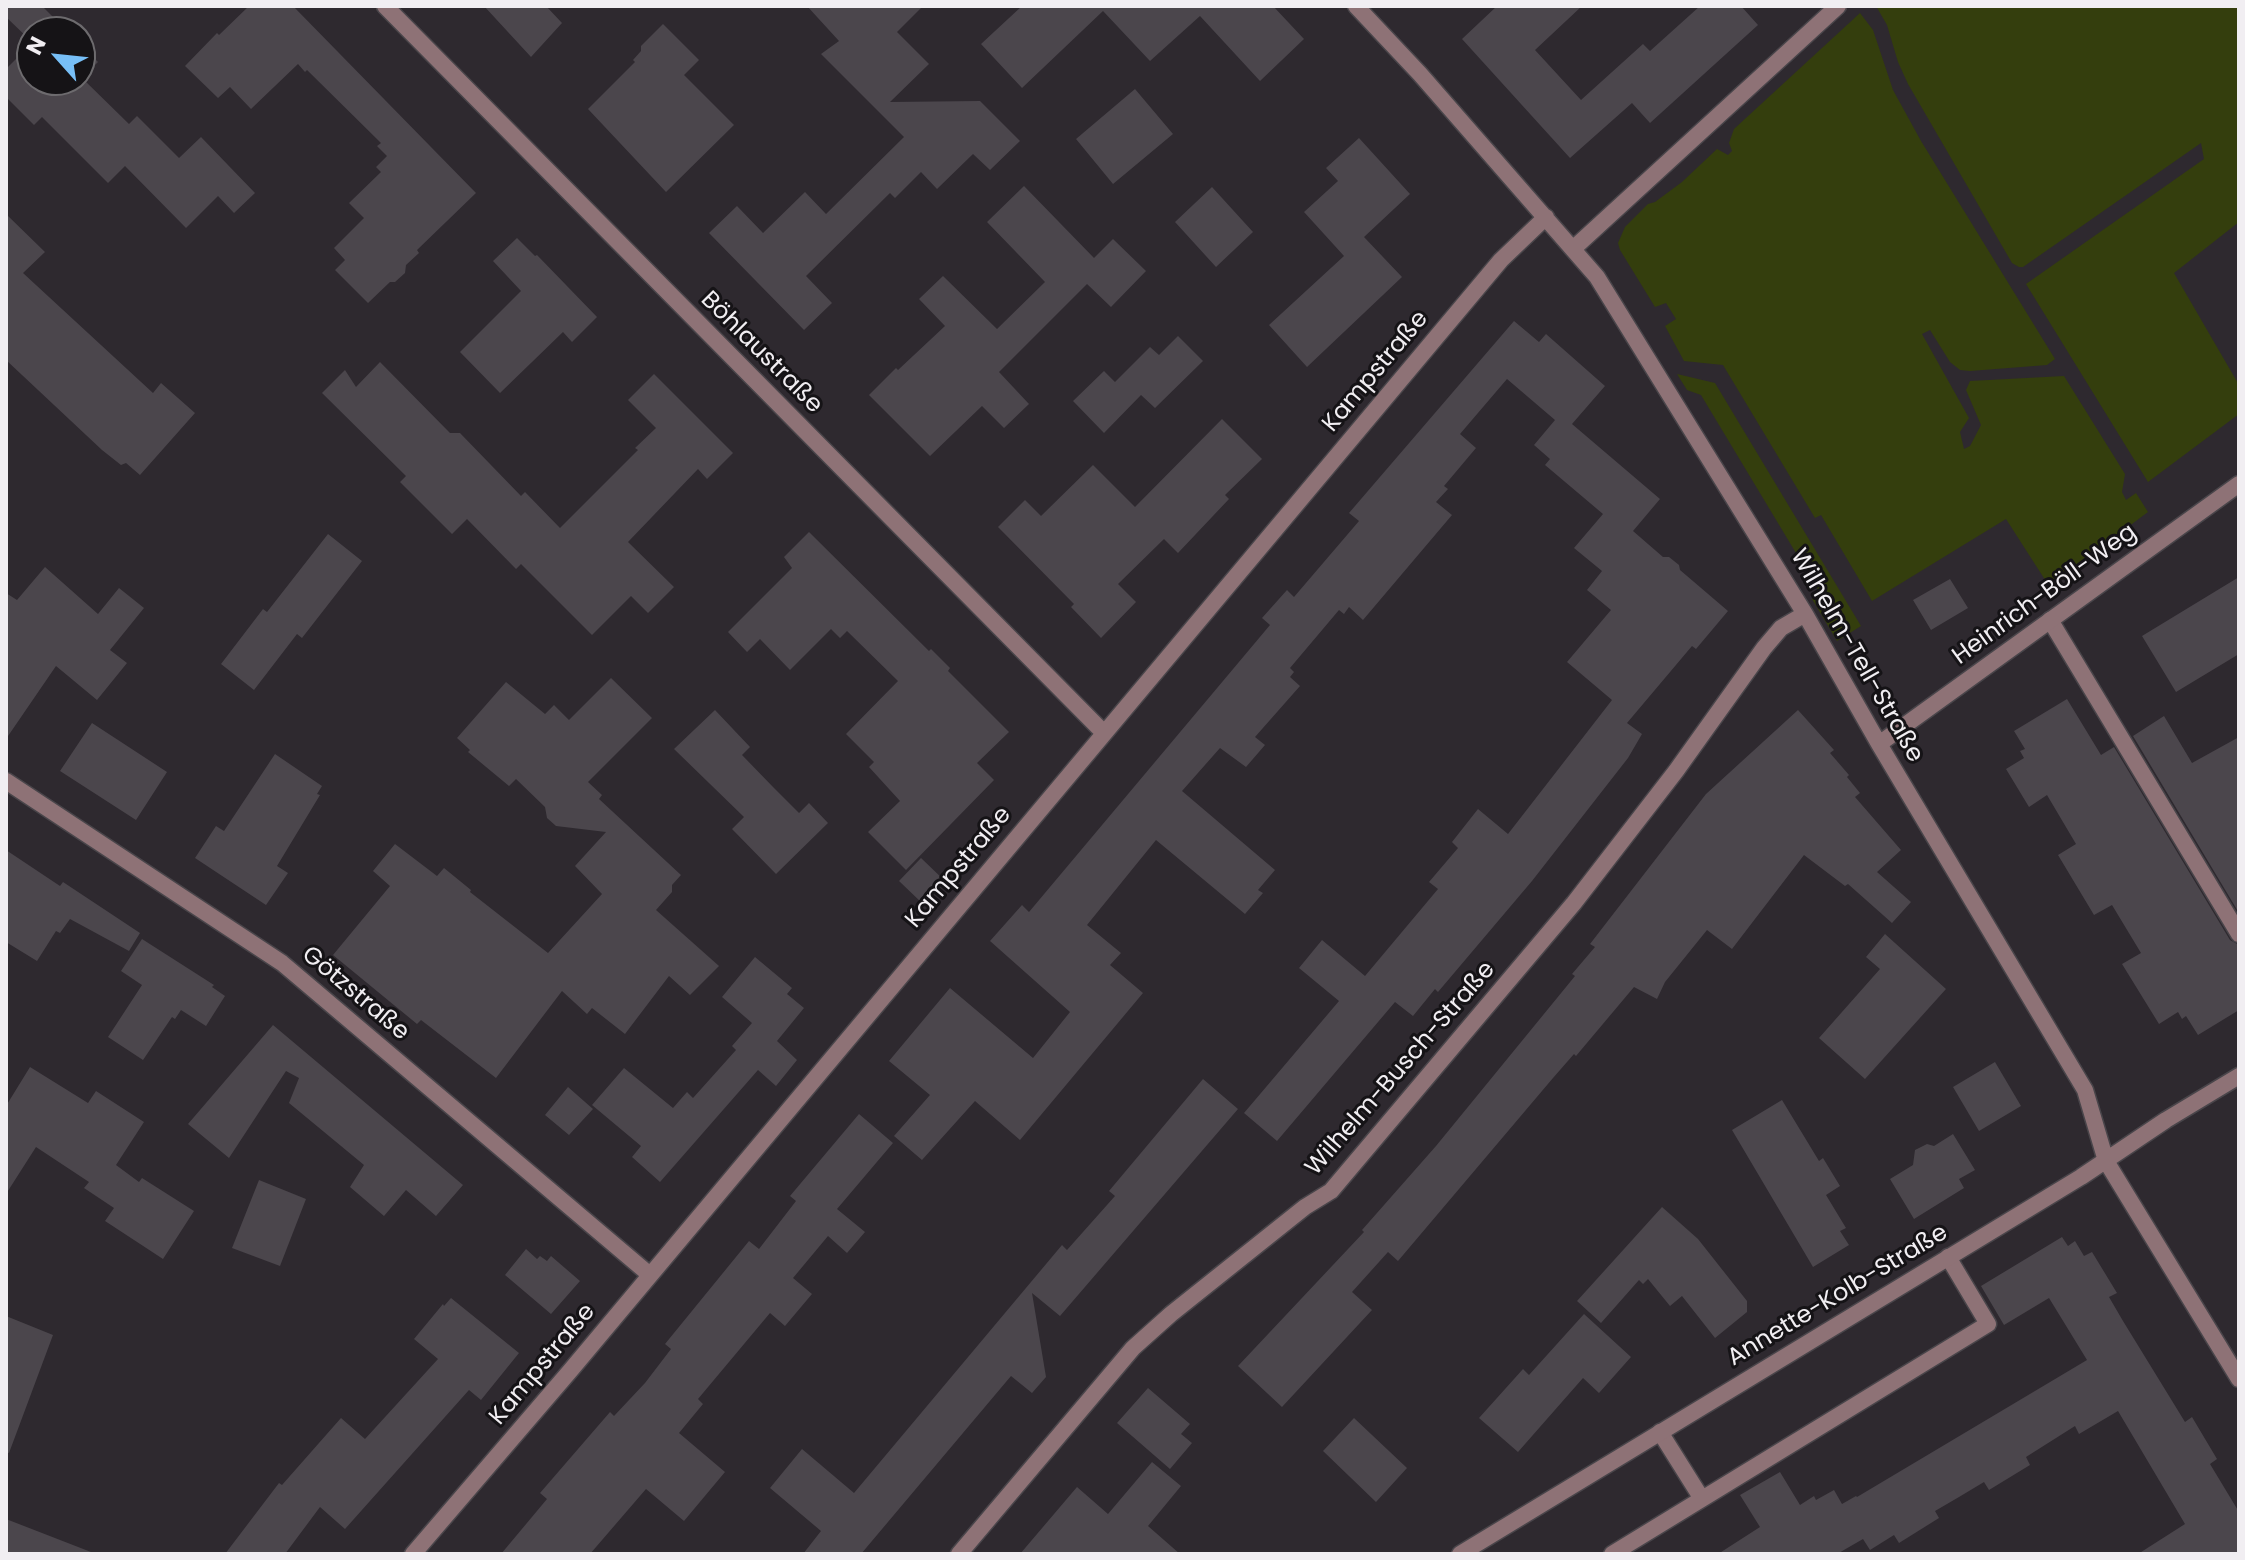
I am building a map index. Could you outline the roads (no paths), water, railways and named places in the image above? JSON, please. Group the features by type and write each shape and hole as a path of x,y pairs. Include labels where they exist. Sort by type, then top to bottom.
{"street":[{"name":"Böhlaustraße","path":"385,6 1104,733"},
{"name":"Wilhelm-Tell-Straße","path":"1356,6 1574,248 1636,337 1805,614 2085,1090 2106,1161 2239,1379"},
{"path":"1574,248 1838,6"},
{"name":"Kampstraße","path":"413,1554 1501,260 1546,217"},
{"name":"Heinrich-Böll-Weg","path":"1879,744 2239,484"},
{"name":"Wilhelm-Busch-Straße","path":"959,1554 1133,1348 1292,1217 1331,1191 1574,903 1676,771 1764,648 1781,628 1805,614"},
{"path":"2050,620 2239,934"},
{"name":"Götzstraße","path":"6,781 282,963 650,1275"},
{"name":"Annette-Kolb-Straße","path":"1460,1554 2106,1161 2239,1076"},
{"path":"1612,1554 1988,1324 1948,1257"},
{"path":"1660,1432 1702,1499"}]}
